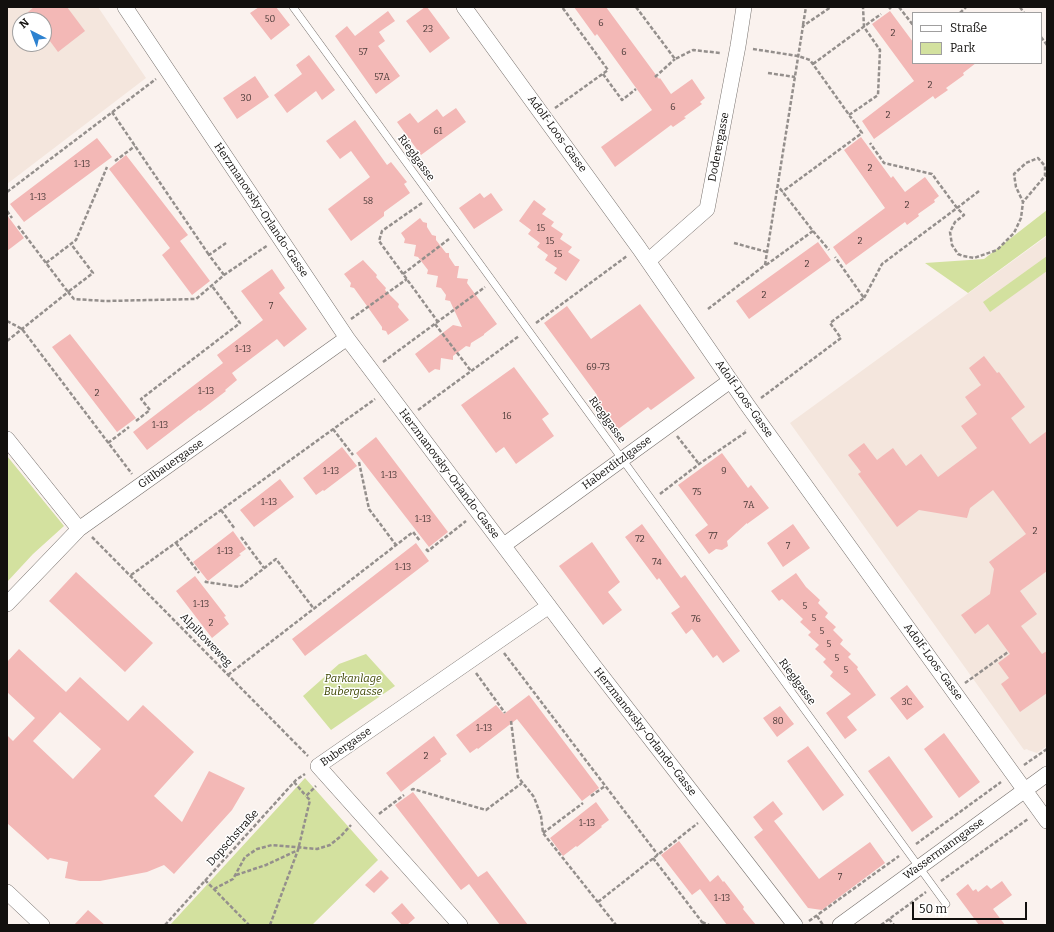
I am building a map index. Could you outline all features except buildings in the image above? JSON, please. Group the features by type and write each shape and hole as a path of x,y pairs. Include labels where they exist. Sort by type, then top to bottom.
{"street":[{"name":"Herzmanovsky-Orlando-Gasse","path":"125,7 343,333 594,666 795,925"},
{"name":"Adolf-Loos-Gasse","path":"464,7 648,261 730,381 1043,816"},
{"name":"Doderergasse","path":"648,261 707,208 744,7"},
{"name":"Gitlbauergasse","path":"7,604 79,529 140,486 343,333"},
{"name":"Haberditzlgasse","path":"504,545 730,381"},
{"path":"7,439 79,529"},
{"name":"Bubergasse","path":"460,925 318,766 549,606"},
{"name":"Wassermanngasse","path":"840,925 1047,774"},
{"path":"7,892 42,925"}],"lane":[{"name":"Rieglgasse","path":"293,7 651,501 946,904"}],"path":[{"path":"544,116 608,70 562,7"},
{"path":"636,7 675,59"},
{"path":"765,265 806,7"},
{"path":"803,26 831,7"},
{"path":"849,115 878,94 880,50 864,27 862,7"},
{"path":"899,7 912,24"},
{"path":"813,64 881,14"},
{"path":"750,48 798,56 810,60 863,134 782,192"},
{"path":"655,77 675,59 694,50 720,53"},
{"path":"7,192 167,70"},
{"path":"768,73 795,77"},
{"path":"602,74 622,100 636,89"},
{"path":"112,112 224,275"},
{"path":"870,143 884,163 932,174 957,208 964,215 955,222 950,232 952,245 958,254 974,258 997,250 1014,232 1022,218 1023,202 1016,187 1014,174 1026,163 1038,158 1045,166 1045,176 1023,202"},
{"path":"115,161 135,146"},
{"path":"46,263 76,240 107,167"},
{"path":"777,186 829,250"},
{"path":"748,406 841,338 830,323 864,298 882,264 978,191"},
{"path":"431,197 382,231 379,241 471,371"},
{"path":"7,211 12,218"},
{"path":"18,226 74,299 106,301 196,299 224,275 279,237"},
{"path":"708,309 765,265 813,231"},
{"path":"403,274 457,234"},
{"path":"209,255 226,243"},
{"path":"734,243 767,252"},
{"path":"7,341 93,272 70,244"},
{"path":"835,257 864,298"},
{"path":"343,333 407,279"},
{"path":"371,371 492,282"},
{"path":"136,421 150,410 141,399 240,323 212,286"},
{"path":"7,321 22,329 140,486"},
{"path":"131,575 386,391"},
{"path":"670,425 699,464"},
{"path":"108,443 128,427"},
{"path":"651,501 699,464 746,432 742,427"},
{"path":"333,429 353,455"},
{"path":"359,462 369,509 396,545"},
{"path":"220,510 235,530"},
{"path":"426,549 428,551 478,512"},
{"name":"Alpiltoweweg","path":"79,529 95,539 318,766"},
{"path":"228,675 413,532 420,541"},
{"path":"241,537 264,568"},
{"path":"176,543 199,573"},
{"path":"205,581 240,587 276,559 314,608"},
{"path":"496,643 658,855"},
{"path":"954,691 1008,652"},
{"path":"468,662 505,713"},
{"path":"511,721 518,777 534,798 540,816 543,833 616,925"},
{"path":"804,925 1047,749"},
{"path":"306,796 318,785 318,766"},
{"name":"Dopschstraße","path":"165,925 294,782 318,766"},
{"path":"270,925 298,849 310,800 294,782"},
{"path":"411,790 413,788 486,810 522,783"},
{"path":"591,796 605,786"},
{"path":"214,889 233,879 245,857 257,849 272,845 298,849 317,849 330,845 364,818 404,795"},
{"path":"543,833 583,803"},
{"path":"598,902 710,814"},
{"path":"881,925 933,887 1043,816"},
{"path":"235,875 266,865 298,849"},
{"path":"653,858 702,922 709,925"},
{"path":"205,880 249,925"},
{"path":"816,916 823,925"},
{"path":"890,919 894,925"},
{"path":"699,925 702,922"}],"shaded area":[{"path":"7,7 98,7 146,78 7,184"},
{"path":"1047,236 1047,746 1037,753 1027,749 1024,750 790,423"}],"green space":[{"path":"1047,210 1047,235 968,293 925,263 984,259"},
{"path":"1047,256 1047,271 990,312 983,302"},
{"path":"7,456 64,526 33,554 7,582"},
{"name":"Parkanlage Bubergasse","path":"366,654 395,686 331,730 303,696 339,664"},
{"path":"305,778 378,860 312,925 170,925"}]}
